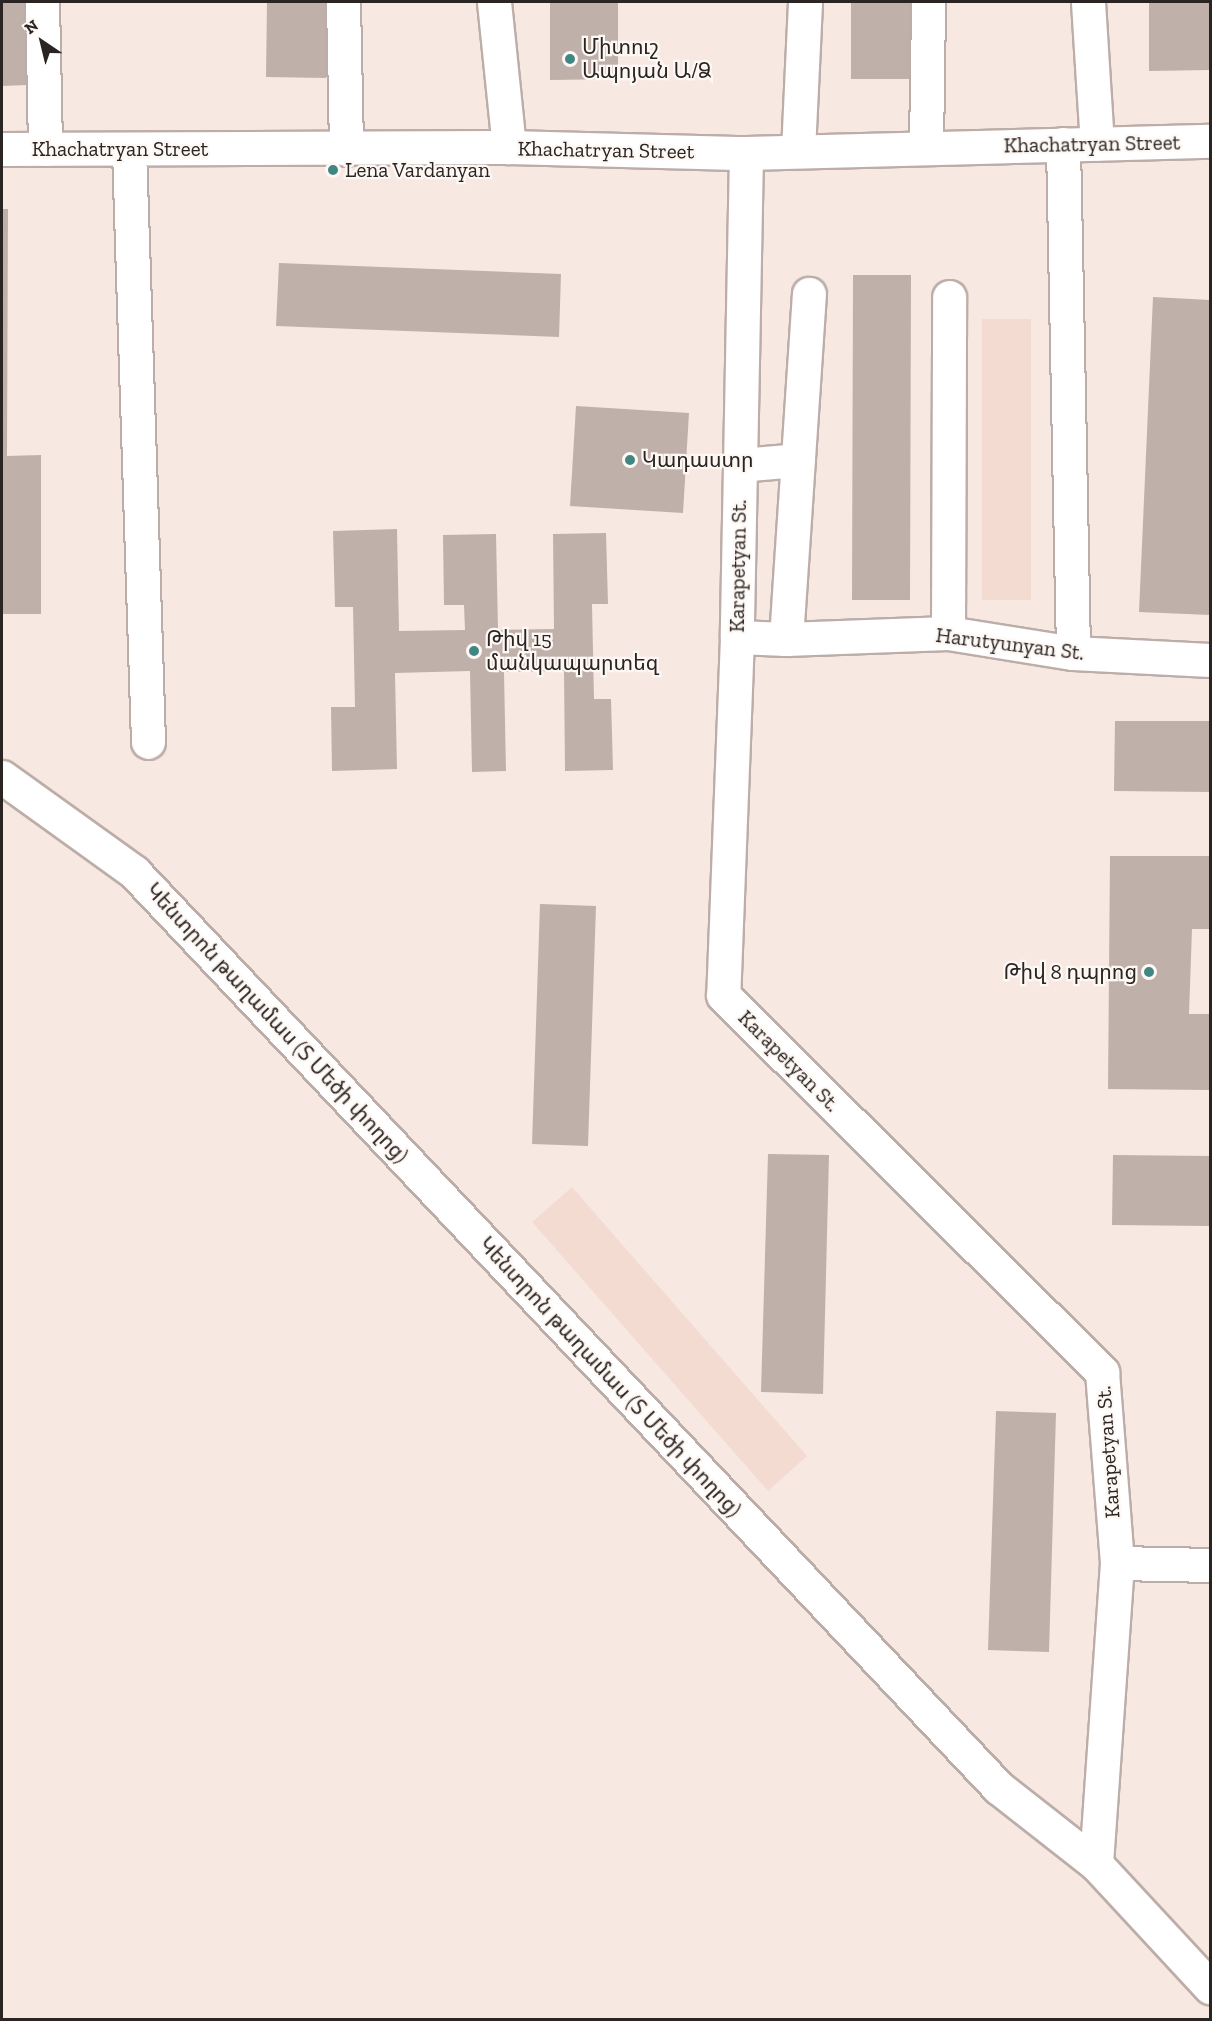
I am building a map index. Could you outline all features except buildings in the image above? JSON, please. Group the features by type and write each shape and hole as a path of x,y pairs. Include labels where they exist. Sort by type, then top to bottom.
{"street":[{"path":"42,2 45,149"},
{"path":"343,2 346,148"},
{"path":"494,2 509,147"},
{"path":"798,152 805,2"},
{"path":"926,148 928,2"},
{"path":"1088,2 1097,144"},
{"name":"Khachatryan Street","path":"2,149 509,147 746,153 1210,141"},
{"path":"1063,144 1073,653"},
{"path":"129,150 148,742"},
{"name":"Karapetyan St.","path":"746,153 737,637 723,995 1102,1372 1117,1563 1096,1864"},
{"path":"786,639 809,294"},
{"path":"948,633 950,297"},
{"path":"740,465 798,460"},
{"name":"Harutyunyan St.","path":"737,637 786,639 948,633 1073,653 1210,660"},
{"name":"Կենտրոն թաղամաս (Տ Մեծի փողոց)","path":"2,777 134,872 999,1788 1096,1864 1210,1987"},
{"path":"1117,1563 1210,1565"}],"shaded area":[{"path":"982,319 1031,319 1031,600 982,600"},
{"path":"572,1187 807,1456 768,1491 532,1222"}],"place":[{"name":"Միտուշ Ապոյան Ա/Ձ","path":"570,59"},
{"name":"Lena Vardanyan","path":"333,170"},
{"name":"Կադաստր","path":"630,460"},
{"name":"Թիվ 15 մանկապարտեզ","path":"474,651"},
{"name":"Թիվ 8 դպրոց","path":"1149,972"}]}
